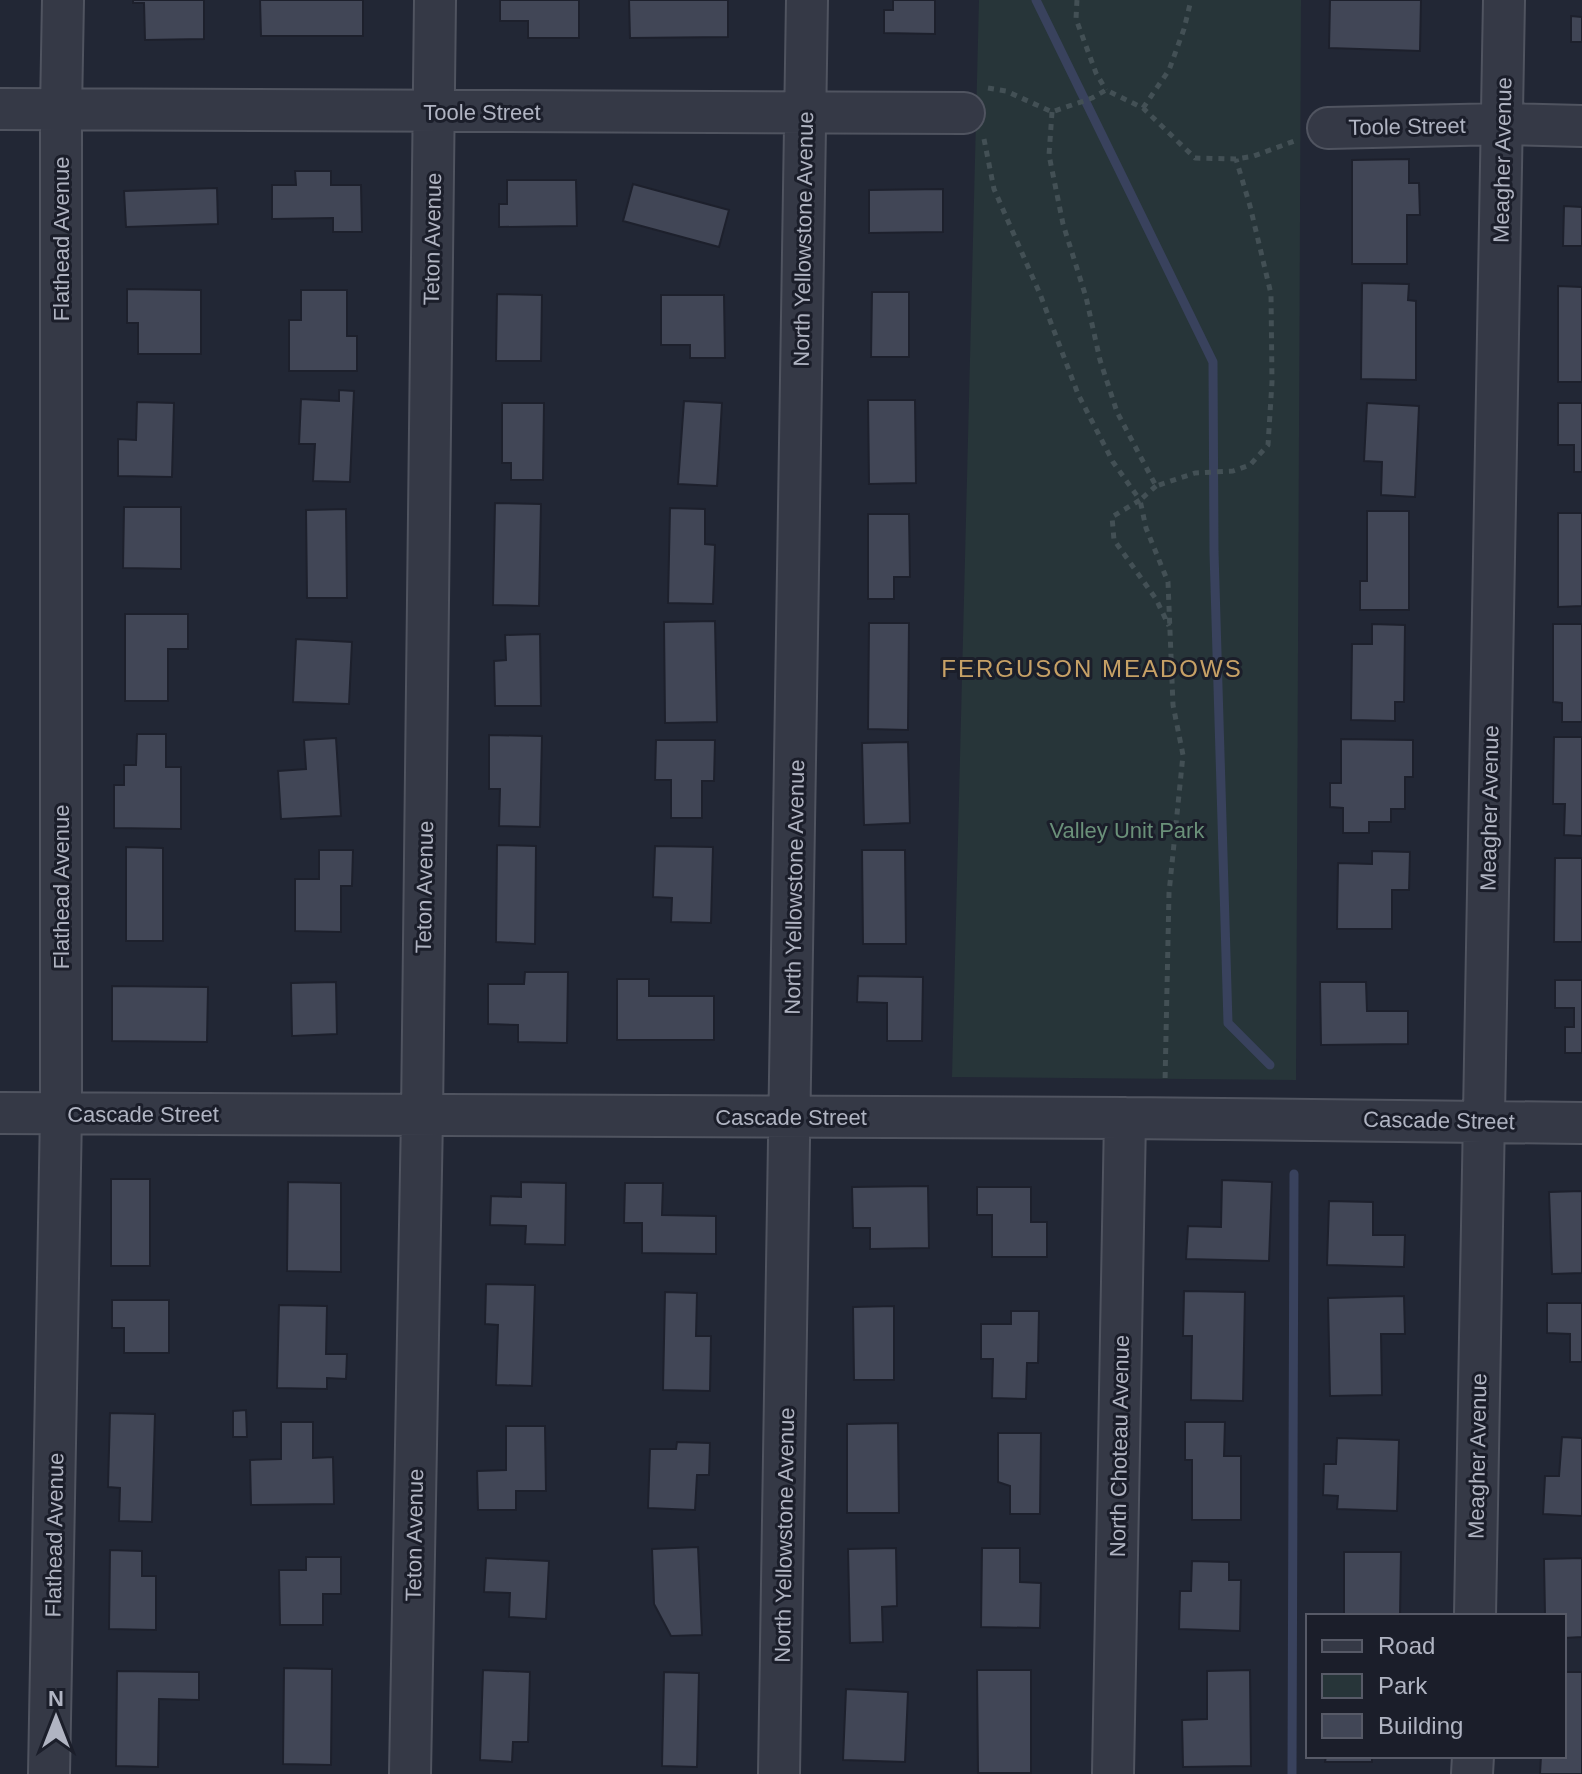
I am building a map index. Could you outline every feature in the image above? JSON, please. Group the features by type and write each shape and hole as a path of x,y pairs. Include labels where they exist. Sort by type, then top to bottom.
{"street":[{"name":"Flathead Avenue","path":"49,1774 61,1113 63,0"},
{"name":"Teton Avenue","path":"410,1774 422,1116 435,0"},
{"name":"North Yellowstone Avenue","path":"779,1774 807,0"},
{"name":"Meagher Avenue","path":"1475,1614 1504,0"},
{"name":"Toole Street","path":"0,109 805,112 974,124"},
{"name":"Toole Street","path":"1328,128 1503,124 1582,126"},
{"name":"Cascade Street","path":"0,1113 1582,1123"},
{"name":"North Choteau Avenue","path":"1113,1774 1125,1118"}],"path":[{"path":"1077,0 1076,19 1096,73 1106,90 1143,108 1195,158 1254,156 1328,128"},
{"path":"1143,108 1169,70 1191,0"},
{"path":"1074,104 1106,90"},
{"path":"1052,112 1049,155 1063,224 1086,297 1100,360 1117,412 1156,486"},
{"path":"974,124 994,189 1040,294 1078,394 1113,462 1140,500 1146,528 1168,582 1173,705 1183,755 1169,893 1165,1083"},
{"path":"1171,630 1156,599 1114,540 1112,517 1156,486 1195,473 1233,471 1250,465 1268,445 1272,382 1271,294 1236,159"}],"green space":[{"name":"Valley Unit Park","path":"979,0 1301,0 1296,1080 952,1077"}],"building":[{"path":"133,0 204,0 204,39 145,40 144,3 133,3"},
{"path":"260,0 363,0 363,36 261,36"},
{"path":"500,0 579,0 579,38 528,38 528,21 500,21"},
{"path":"629,0 728,0 728,37 630,38"},
{"path":"893,0 935,0 935,34 884,33 884,10 893,10"},
{"path":"1330,0 1421,0 1420,51 1329,48"},
{"path":"1571,16 1582,17 1582,42 1571,42"},
{"path":"1409,159 1409,183 1419,183 1420,215 1407,215 1407,264 1352,264 1352,160"},
{"path":"295,171 331,171 331,185 361,185 362,232 333,232 333,218 272,219 272,185 296,185"},
{"path":"507,180 576,180 577,226 499,227 499,204 507,204"},
{"path":"633,184 729,210 719,247 623,221"},
{"path":"217,188 218,224 126,227 124,191"},
{"path":"943,189 943,232 869,233 869,190"},
{"path":"1564,206 1582,207 1582,246 1563,246"},
{"path":"1362,283 1409,284 1408,300 1416,301 1416,380 1361,379"},
{"path":"1558,286 1582,287 1582,382 1558,382"},
{"path":"127,289 201,290 201,354 138,354 138,323 127,323"},
{"path":"301,290 347,290 347,336 357,336 357,371 289,371 289,320 301,320"},
{"path":"872,292 909,292 909,357 871,357"},
{"path":"497,294 542,295 541,361 496,361"},
{"path":"661,295 724,295 725,358 690,358 690,345 661,345"},
{"path":"339,390 354,391 350,482 313,481 315,444 299,444 301,399 339,401"},
{"path":"868,400 915,400 916,483 869,484"},
{"path":"684,401 722,403 717,486 678,484"},
{"path":"137,402 174,403 172,477 118,476 118,439 136,440"},
{"path":"502,403 544,403 543,480 511,480 511,463 502,463"},
{"path":"1367,403 1419,406 1415,497 1381,495 1382,462 1364,461"},
{"path":"1558,403 1582,403 1582,472 1574,472 1574,445 1558,445"},
{"path":"495,503 541,504 539,606 493,605"},
{"path":"124,507 181,507 181,569 123,568"},
{"path":"670,508 705,509 705,544 715,545 713,604 668,603"},
{"path":"346,509 347,598 307,598 306,510"},
{"path":"1367,511 1409,511 1409,610 1360,610 1360,581 1367,581"},
{"path":"1558,513 1582,513 1582,606 1558,607"},
{"path":"868,514 909,514 910,577 894,577 894,599 868,599"},
{"path":"125,614 188,614 188,649 168,649 168,701 125,701"},
{"path":"715,621 717,722 665,723 664,622"},
{"path":"869,623 909,623 908,730 868,729"},
{"path":"1372,624 1405,625 1404,702 1395,702 1395,721 1351,720 1352,644 1372,644"},
{"path":"1553,624 1582,624 1582,722 1562,722 1562,703 1553,702"},
{"path":"540,634 541,706 495,706 494,661 506,660 505,635"},
{"path":"296,639 352,642 349,704 293,702"},
{"path":"137,734 166,734 166,767 181,767 181,829 114,828 114,785 124,785 124,765 136,765"},
{"path":"489,735 542,736 540,827 499,826 500,789 489,789"},
{"path":"1554,737 1582,737 1582,836 1564,835 1565,804 1553,804"},
{"path":"336,738 341,816 281,819 278,771 306,769 304,740"},
{"path":"1341,739 1413,740 1413,777 1405,777 1405,809 1391,809 1391,822 1369,822 1369,833 1343,833 1343,808 1330,807 1330,783 1341,783"},
{"path":"656,740 715,740 714,781 702,781 702,818 671,818 671,780 655,780"},
{"path":"908,742 910,823 864,825 862,743"},
{"path":"497,845 536,846 535,944 496,942"},
{"path":"655,846 713,847 711,923 671,922 672,898 653,897"},
{"path":"126,847 163,848 163,941 126,941"},
{"path":"319,850 353,850 352,886 341,886 341,932 295,931 295,879 319,879"},
{"path":"862,850 905,850 906,944 863,944"},
{"path":"1372,851 1410,852 1409,890 1392,890 1392,929 1337,929 1338,863 1372,864"},
{"path":"1555,858 1582,858 1582,942 1554,942"},
{"path":"525,972 568,972 567,1043 518,1042 518,1025 488,1024 488,984 524,984"},
{"path":"858,976 923,977 922,1041 887,1041 887,1003 857,1002"},
{"path":"617,979 649,979 649,996 714,996 714,1040 617,1040"},
{"path":"1555,980 1582,980 1582,1053 1565,1053 1565,1027 1574,1027 1574,1008 1555,1008"},
{"path":"336,982 337,1034 292,1036 291,983"},
{"path":"1320,982 1366,982 1367,1011 1408,1011 1408,1044 1321,1045"},
{"path":"112,986 208,987 207,1042 112,1041"},
{"path":"111,1179 150,1179 150,1266 111,1266"},
{"path":"1222,1180 1272,1182 1269,1261 1186,1259 1188,1226 1221,1227"},
{"path":"288,1182 341,1183 341,1272 287,1271"},
{"path":"521,1182 566,1183 565,1245 525,1244 526,1226 490,1225 491,1196 521,1197"},
{"path":"625,1183 663,1183 662,1215 716,1216 716,1254 642,1253 642,1223 624,1223"},
{"path":"928,1186 929,1248 870,1249 870,1228 853,1228 852,1187"},
{"path":"977,1187 1031,1187 1031,1222 1047,1222 1047,1257 992,1257 992,1215 977,1215"},
{"path":"1582,1191 1582,1273 1552,1274 1549,1192"},
{"path":"1329,1201 1373,1202 1373,1235 1405,1235 1404,1267 1327,1265"},
{"path":"486,1284 535,1285 532,1386 496,1385 498,1325 485,1324"},
{"path":"1184,1291 1245,1292 1243,1401 1191,1400 1192,1336 1183,1336"},
{"path":"665,1292 697,1293 696,1336 711,1336 710,1391 663,1390"},
{"path":"1404,1296 1405,1334 1381,1334 1382,1395 1330,1396 1328,1298"},
{"path":"112,1300 169,1300 169,1353 124,1353 124,1328 112,1328"},
{"path":"1547,1303 1582,1303 1582,1362 1570,1362 1570,1334 1547,1333"},
{"path":"279,1305 327,1306 326,1354 347,1354 346,1379 327,1378 327,1389 277,1388"},
{"path":"894,1306 894,1380 854,1380 853,1307"},
{"path":"1011,1311 1039,1311 1038,1363 1027,1363 1026,1399 992,1398 993,1359 981,1359 981,1324 1011,1324"},
{"path":"246,1410 247,1437 233,1437 233,1411"},
{"path":"110,1413 155,1414 152,1522 119,1521 120,1488 108,1487"},
{"path":"281,1422 313,1422 313,1458 333,1457 334,1504 251,1505 250,1460 281,1459"},
{"path":"1185,1422 1225,1422 1224,1456 1241,1456 1241,1520 1192,1520 1192,1460 1185,1460"},
{"path":"898,1423 899,1513 847,1513 847,1424"},
{"path":"506,1426 545,1426 546,1491 516,1491 516,1510 478,1510 477,1471 506,1470"},
{"path":"998,1433 1041,1433 1040,1514 1010,1514 1010,1486 998,1482"},
{"path":"1562,1437 1582,1438 1582,1516 1543,1514 1545,1476 1559,1476"},
{"path":"1337,1438 1399,1440 1397,1511 1337,1509 1338,1496 1323,1495 1324,1464 1336,1464"},
{"path":"677,1442 710,1443 709,1475 697,1475 695,1510 648,1508 650,1449 676,1449"},
{"path":"698,1547 702,1635 671,1636 654,1604 652,1549"},
{"path":"896,1548 897,1606 882,1607 883,1642 850,1643 848,1549"},
{"path":"982,1548 1020,1548 1020,1582 1041,1583 1040,1628 981,1627"},
{"path":"110,1550 142,1551 142,1576 156,1576 156,1630 109,1629"},
{"path":"1344,1552 1401,1552 1400,1614 1344,1614"},
{"path":"306,1557 341,1557 341,1594 323,1594 323,1625 280,1625 279,1570 306,1570"},
{"path":"486,1558 549,1561 546,1619 509,1617 510,1593 484,1592"},
{"path":"1582,1558 1582,1637 1566,1638 1566,1614 1545,1614 1544,1559"},
{"path":"1192,1561 1229,1562 1229,1580 1241,1580 1240,1631 1179,1629 1180,1591 1191,1591"},
{"path":"284,1668 332,1669 331,1765 283,1764"},
{"path":"483,1670 530,1672 528,1742 513,1742 512,1762 480,1760"},
{"path":"977,1670 1031,1670 1031,1773 978,1773"},
{"path":"1250,1670 1251,1766 1183,1767 1182,1720 1207,1719 1207,1671"},
{"path":"117,1671 199,1672 199,1700 159,1699 158,1767 116,1766"},
{"path":"664,1672 699,1673 697,1767 662,1766"},
{"path":"1566,1672 1582,1672 1582,1774 1540,1774 1541,1758 1566,1758"},
{"path":"846,1689 908,1692 905,1762 843,1760"},
{"path":"1326,1758 1372,1758 1372,1762 1325,1762"}],"waterway":[{"path":"1036,0 1213,362 1214,552 1228,1023 1270,1065"},
{"path":"1292,1774 1294,1174"}],"district":[{"name":"FERGUSON MEADOWS","path":"1092,669"}]}
